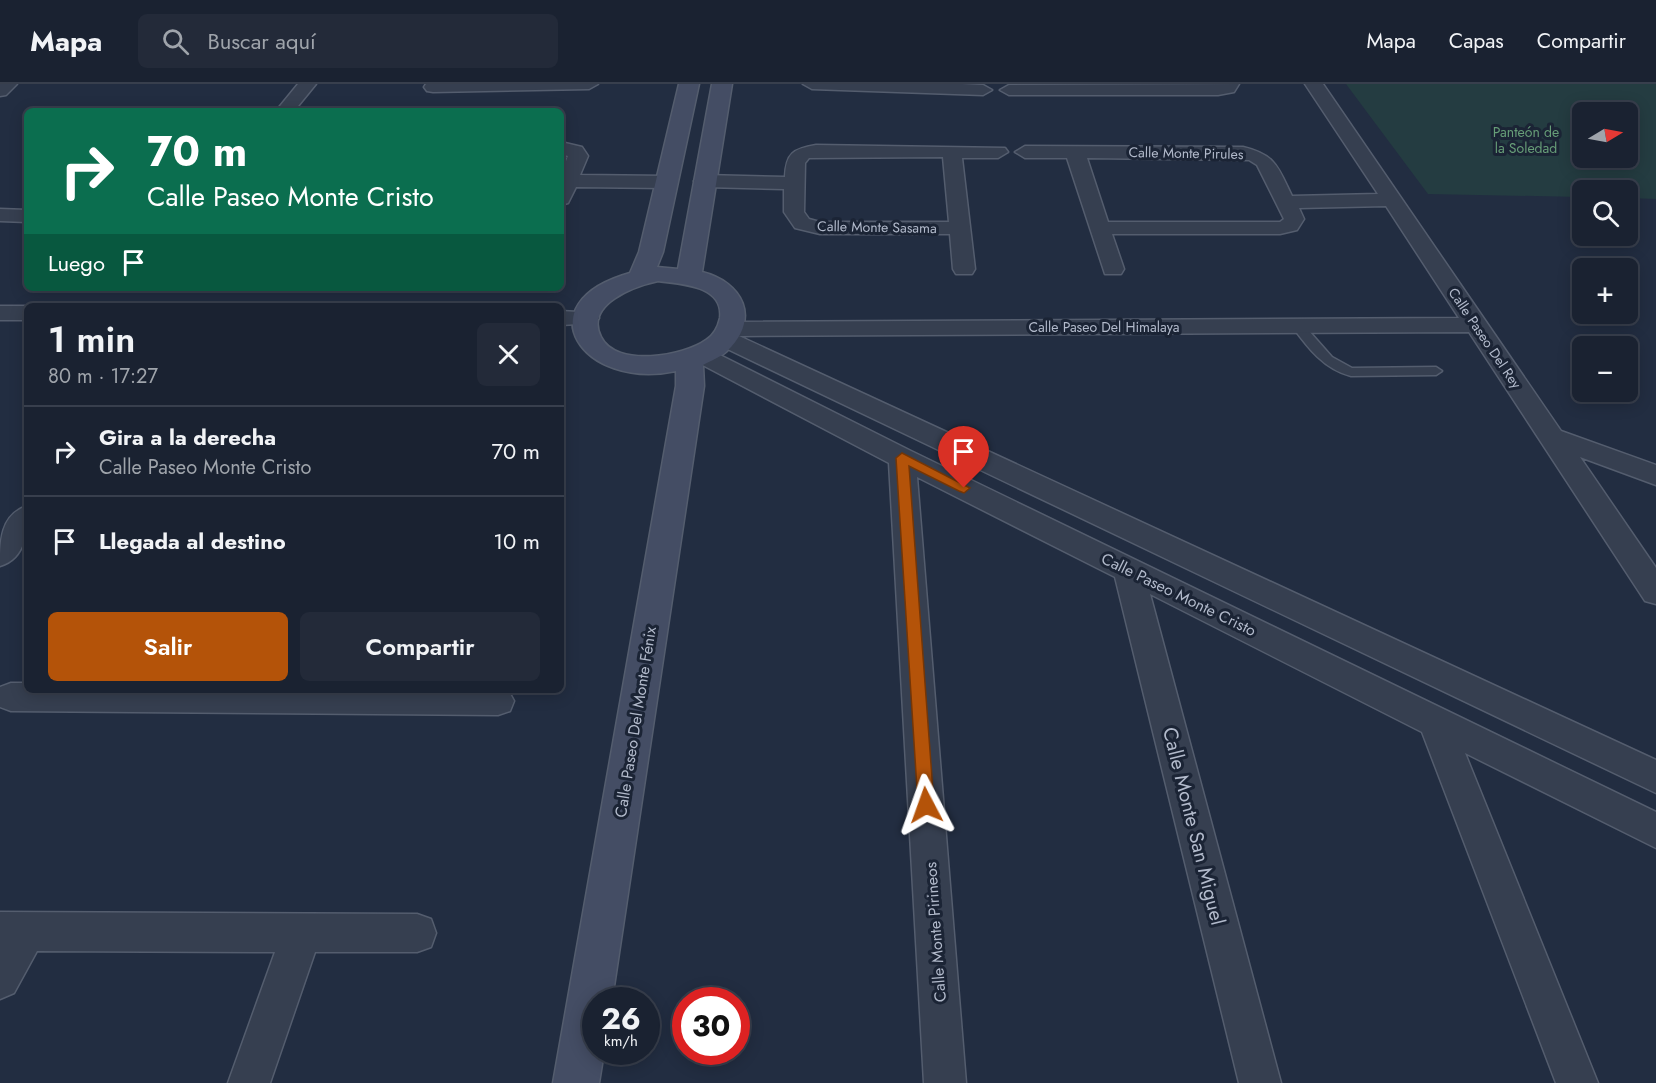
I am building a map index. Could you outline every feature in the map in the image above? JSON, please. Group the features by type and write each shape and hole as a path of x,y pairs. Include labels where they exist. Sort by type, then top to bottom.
{"main road":[{"path":"642,277 651,252 689,84"},
{"path":"689,276 722,84"},
{"path":"658,274 689,276 708,281 722,290 732,302 735,315 713,346 656,366 639,366 616,361 599,351 588,338 587,318 590,308 602,294 620,284 642,277 658,274"},
{"name":"Calle Paseo Del Monte Fénix","path":"576,1083 690,386 713,346"}],"street":[{"path":"0,91 8,84"},
{"path":"287,108 307,84"},
{"path":"431,91 589,84"},
{"path":"812,84 940,86 984,90"},
{"path":"1009,90 1060,87 1218,90 1228,88 1230,84"},
{"name":"Calle Paseo Del Rey","path":"1314,84 1656,592"},
{"path":"564,149 575,151 578,156 564,193"},
{"path":"704,181 794,183 795,162 803,153 816,151 998,152"},
{"path":"952,152 964,269"},
{"name":"Calle Monte Pirules","path":"1024,152 1243,153 1256,156 1265,162 1286,202"},
{"path":"1075,152 1113,269"},
{"path":"569,181 667,182"},
{"name":"Calle Monte Sasama","path":"794,183 794,212 802,224 820,228 960,228"},
{"path":"1100,228 1280,228 1290,226 1294,219 1286,202 1392,200"},
{"path":"0,215 24,216"},
{"path":"0,313 24,313"},
{"path":"564,318 587,318"},
{"name":"Calle Paseo Del Himalaya","path":"713,346 1298,326 1476,325"},
{"path":"713,346 1656,777"},
{"name":"Calle Paseo Monte Cristo","path":"713,346 902,458 1434,719 1656,831"},
{"path":"1552,437 1656,474"},
{"name":"Calle Monte Pirineos","path":"902,458 945,1083"},
{"path":"0,555 24,521"},
{"name":"Calle Monte San Miguel","path":"1128,569 1260,1083"},
{"path":"11,697 137,694 390,695 498,700"},
{"path":"1434,719 1578,1083"},
{"path":"0,979 13,931 417,933"},
{"path":"249,1083 302,933"}],"lane":[{"path":"1298,326 1329,363 1340,369 1351,372 1436,371"}],"green space":[{"name":"Panteón de la Soledad","path":"1346,84 1656,84 1656,199 1638,198 1638,180 1572,180 1572,197 1428,194"}],"route":[{"path":"926,805 902,458 964,488"}]}
